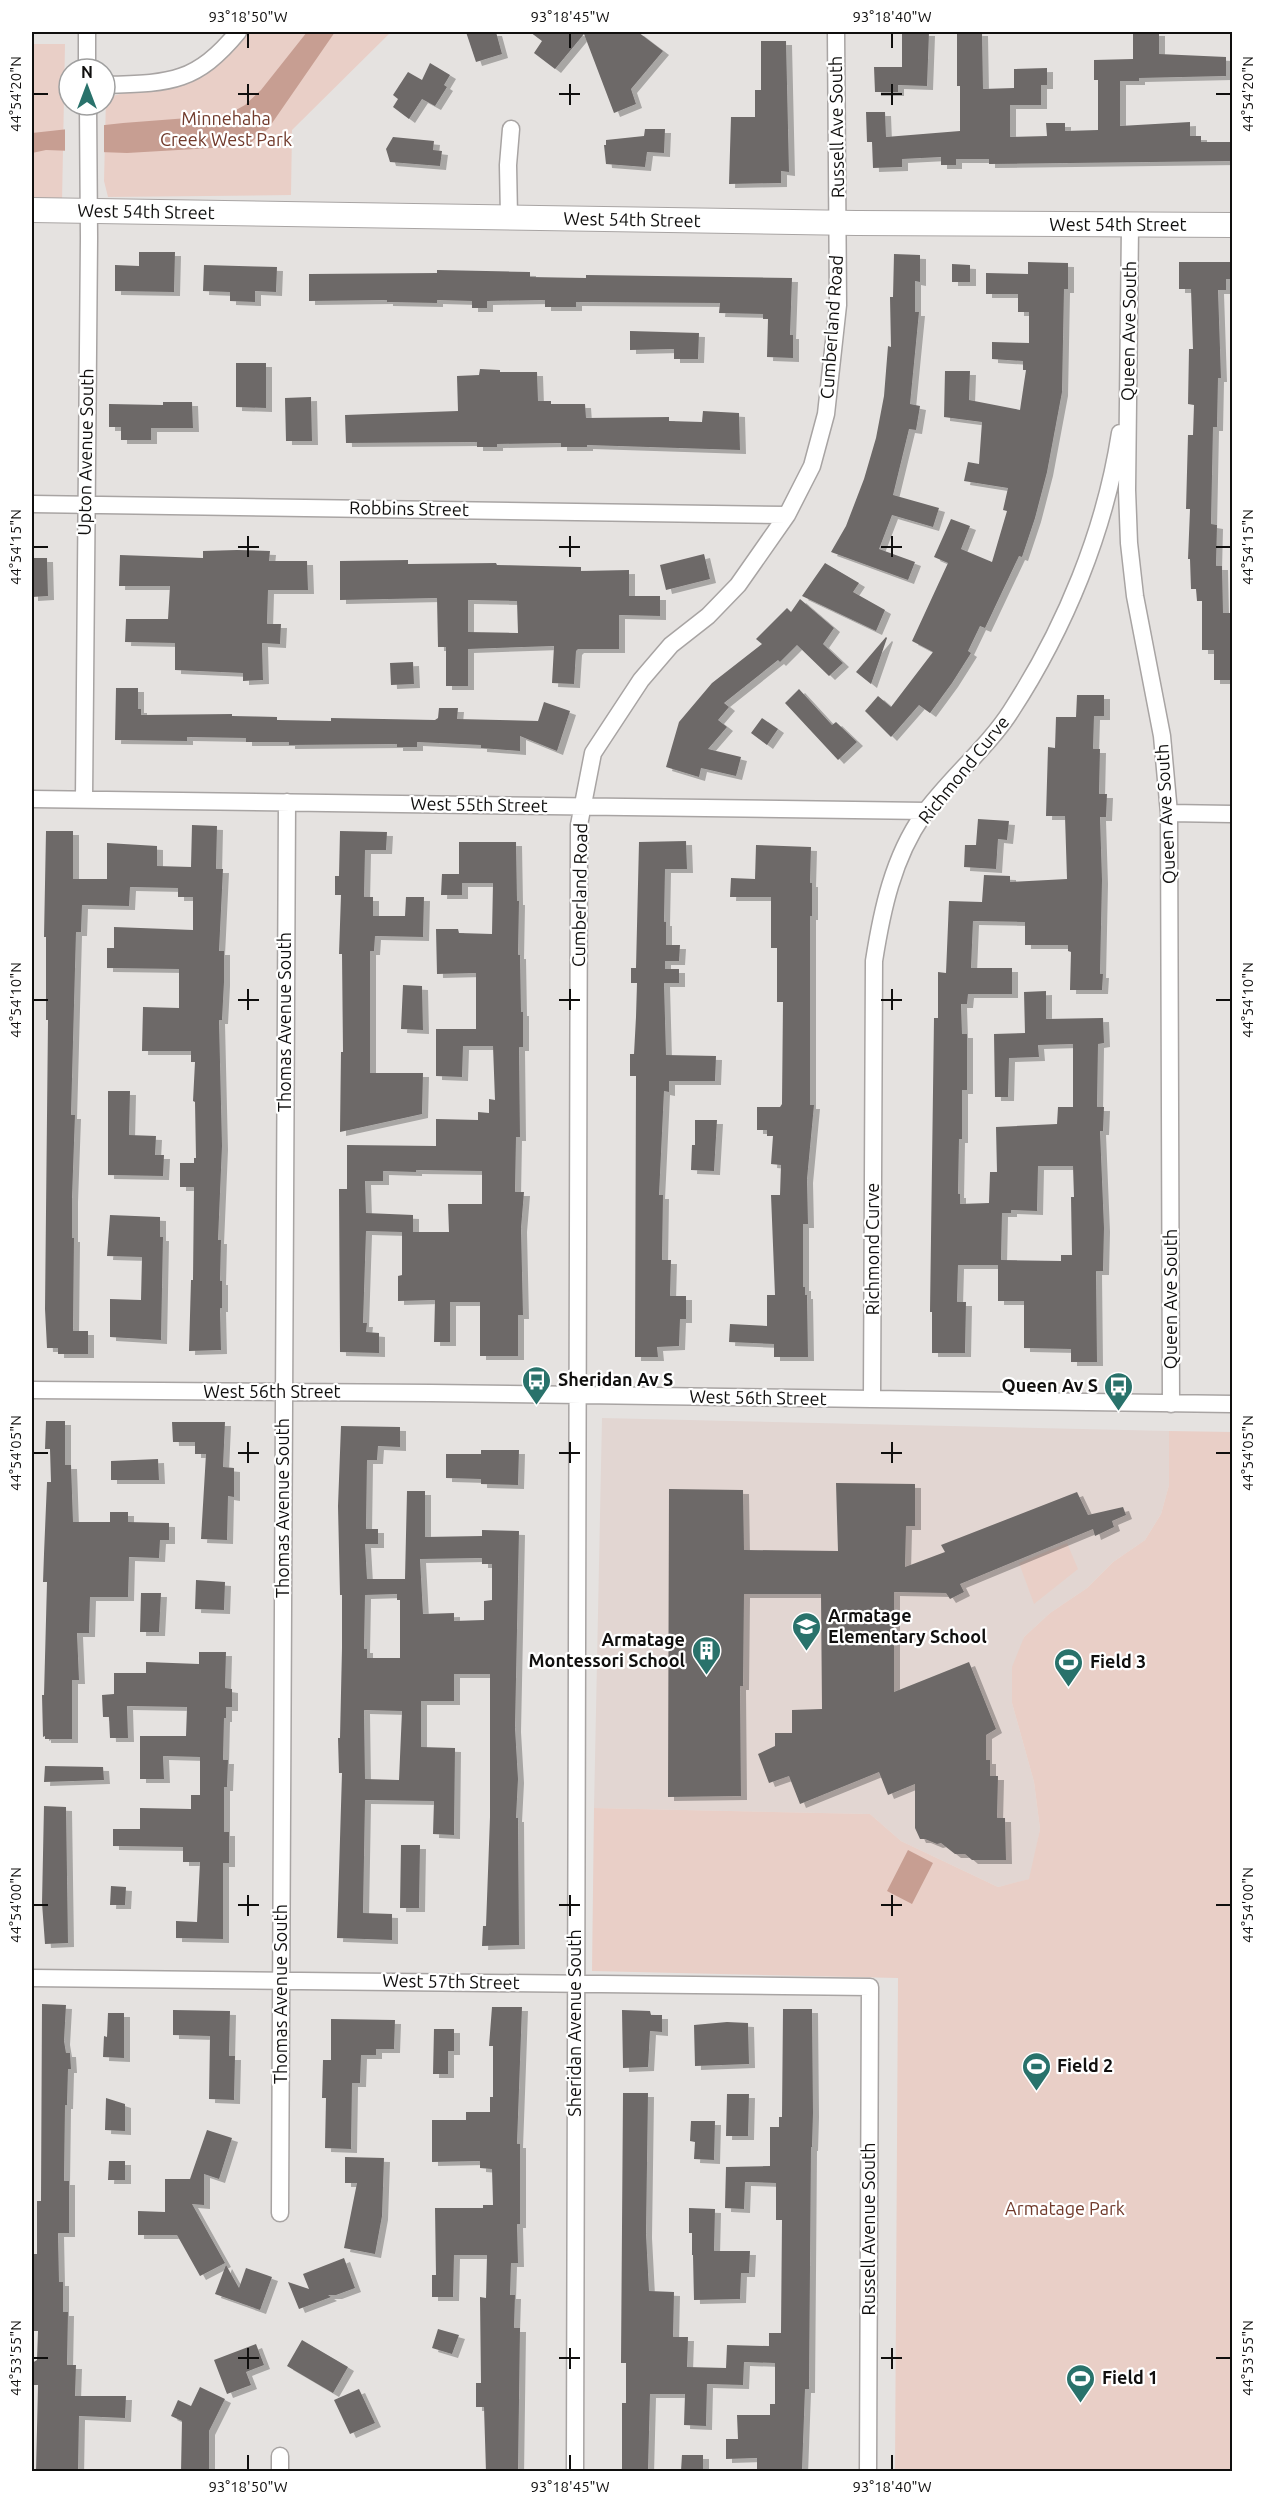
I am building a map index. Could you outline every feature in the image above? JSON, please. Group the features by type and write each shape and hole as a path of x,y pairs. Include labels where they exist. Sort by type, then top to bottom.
{"street":[{"path":"87,32 87,57"},
{"path":"117,85 160,83 190,74 216,57 238,32"},
{"name":"Russell Ave South","path":"836,32 838,223"},
{"name":"Upton Avenue South","path":"84,799 88,117"},
{"path":"509,217 508,165 511,129"},
{"name":"West 54th Street","path":"32,210 838,223 1233,225"},
{"name":"Cumberland Road","path":"578,1395 579,825 593,753 640,680 671,645 708,616 738,585 787,515 812,466 826,414 837,305 838,223"},
{"name":"Queen Ave South","path":"1130,226 1128,543 1162,736 1169,813 1171,1404"},
{"name":"Richmond Curve","path":"872,1399 874,961 883,909 899,860 927,811 1010,714 1047,651 1077,584 1102,516 1118,445 1128,373"},
{"name":"Robbins Street","path":"32,504 787,515"},
{"name":"West 55th Street","path":"32,799 927,811"},
{"name":"Thomas Avenue South","path":"280,2213 287,802"},
{"path":"1169,813 1233,814"},
{"name":"West 56th Street","path":"32,1390 1233,1404"},
{"name":"Sheridan Avenue South","path":"575,2472 578,1395"},
{"name":"West 57th Street","path":"32,1978 870,1987"},
{"name":"Russell Avenue South","path":"868,2472 870,1987"}],"shaded area":[{"path":"307,32 335,32 268,129 246,146 127,153 46,150 32,153 32,133 227,115 245,105 261,90"},
{"name":"Armatage Elementary School","path":"602,1418 1169,1431 1169,1485 1161,1514 1145,1540 1113,1562 1087,1588 1050,1613 1024,1637 1012,1703 1034,1782 1040,1829 1030,1879 998,1887 901,1841 870,1814 594,1808"},
{"path":"908,1850 933,1863 912,1904 887,1891"}],"green space":[{"name":"Minnehaha Creek West Park","path":"238,32 391,32 292,130 291,195 108,197 104,181 106,117 117,117 117,95 190,74"},
{"path":"32,44 65,44 65,57 57,57 57,117 64,117 62,202 32,202"},
{"name":"Armatage Park","path":"1169,1431 1232,1432 1232,2471 895,2471 898,1978 592,1971 594,1808 870,1814 901,1841 998,1887 1029,1879 1040,1829 1034,1782 1012,1703 1012,1667 1024,1637 1050,1613 1087,1588 1113,1562 1145,1540 1161,1514 1169,1485"},
{"path":"1067,1543 1078,1569 1034,1604 1019,1563"}],"pier":[{"path":"104,122 104,155 65,154 65,127"}],"building":[{"path":"466,32 496,32 502,54 476,62"},
{"path":"530,32 638,32 663,51 631,89 636,104 614,113 584,34 555,69 534,53 542,41"},
{"path":"902,32 929,32 927,86 898,85 898,92 875,92 874,67 902,67"},
{"path":"957,32 982,32 983,89 1014,88 1014,69 1047,68 1047,85 1041,85 1041,105 1010,105 1010,137 1047,136 1046,123 1065,123 1065,131 1098,130 1098,80 1094,80 1094,60 1133,59 1133,32 1159,32 1159,54 1226,57 1226,76 1139,78 1139,81 1120,81 1120,126 1190,122 1190,136 1201,136 1201,142 1233,142 1233,161 989,164 989,159 956,159 956,165 941,165 941,157 902,159 902,167 873,168 872,142 867,142 866,112 885,112 886,137 960,131"},
{"path":"761,41 786,41 789,172 781,171 781,183 729,184 731,117 755,117 755,90 761,90"},
{"path":"430,63 450,75 444,85 447,87 435,106 422,99 409,119 393,107 398,99 393,95 408,72 422,80"},
{"path":"645,129 665,129 664,153 647,152 645,167 606,164 604,145 606,145 606,140 644,136"},
{"path":"393,137 434,141 433,150 442,151 440,166 390,162 386,149"},
{"path":"139,252 175,252 174,292 115,291 115,265 139,266"},
{"path":"894,254 920,255 920,282 915,281 915,312 919,312 910,404 920,406 916,430 909,429 893,495 939,508 933,527 892,515 879,549 915,562 908,580 831,552 846,526 864,479 876,438 884,396 888,346 891,347 890,297 893,297"},
{"path":"1028,262 1068,263 1068,289 1064,289 1062,392 1047,472 1035,518 1022,557 1019,556 985,628 980,626 968,651 971,653 952,683 930,713 919,705 891,737 865,711 878,696 891,707 933,652 912,641 948,563 934,557 951,519 970,526 961,549 992,562 1007,511 1003,510 1008,488 964,481 968,462 979,464 982,422 944,417 945,371 970,371 969,400 1020,410 1026,370 1023,370 1023,361 992,359 992,342 1029,343 1029,312 1018,312 1018,294 986,294 986,273 1028,274"},
{"path":"1179,262 1233,262 1233,279 1226,279 1226,290 1218,290 1221,378 1218,378 1217,427 1213,427 1211,524 1217,525 1216,566 1222,566 1223,613 1233,613 1233,680 1214,680 1214,650 1202,650 1202,601 1197,601 1196,589 1191,589 1190,559 1188,559 1190,509 1186,509 1188,435 1193,435 1194,405 1188,404 1189,349 1193,349 1191,289 1179,289"},
{"path":"952,264 970,265 970,282 952,282"},
{"path":"204,265 277,267 276,292 255,291 255,302 230,301 230,292 203,291"},
{"path":"437,270 530,272 530,277 586,278 586,275 792,278 790,335 793,335 793,358 767,357 768,319 763,319 763,314 719,313 720,303 576,302 576,307 545,307 545,300 487,301 487,308 472,308 472,301 437,300 437,303 387,302 387,300 309,301 309,274 437,273"},
{"path":"630,331 699,333 698,359 674,359 674,349 630,350"},
{"path":"236,363 266,363 266,408 236,407"},
{"path":"480,369 500,370 500,372 537,372 538,401 551,401 551,404 585,404 586,418 669,417 669,421 702,422 703,411 739,413 740,450 587,445 587,447 561,447 561,443 497,444 497,447 477,447 477,442 346,443 345,415 458,411 457,376 479,375"},
{"path":"311,397 312,441 286,441 285,398"},
{"path":"163,402 192,402 193,428 151,428 151,440 121,440 121,427 109,427 109,404 163,405"},
{"path":"203,551 270,551 269,561 307,561 308,590 268,590 267,624 281,624 280,644 262,643 263,680 243,681 243,673 175,670 175,643 125,642 126,619 168,619 170,586 119,586 120,555 203,558"},
{"path":"704,554 710,579 666,590 660,565"},
{"path":"32,558 47,558 48,596 32,597"},
{"path":"408,560 408,564 496,563 497,565 581,567 581,571 629,570 629,596 660,596 660,616 619,615 619,649 578,649 574,684 552,683 554,646 468,649 468,686 446,686 446,647 438,647 437,598 340,600 340,561","holes":["468,600 517,601 518,633 468,632"]},
{"path":"825,563 859,583 853,592 885,610 876,631 802,596"},
{"path":"800,599 834,628 823,644 843,663 829,676 797,645 780,662 778,660 724,703 729,707 718,720 727,727 708,749 741,757 736,776 701,768 699,777 666,767 679,722 712,683 762,644 756,639 787,608 791,612"},
{"path":"887,638 871,684 856,672"},
{"path":"413,662 414,684 391,685 390,663"},
{"path":"116,688 138,688 138,709 141,709 141,715 232,714 232,716 277,717 277,720 331,721 331,718 435,720 438,718 439,708 458,708 457,719 538,721 544,702 570,711 557,751 520,736 520,751 481,748 481,745 417,742 417,747 397,747 397,744 289,745 289,742 246,742 246,738 187,737 187,741 115,740"},
{"path":"799,689 832,725 836,722 857,742 838,760 785,703"},
{"path":"1077,695 1104,695 1104,716 1094,716 1093,749 1100,749 1099,794 1107,794 1106,817 1100,817 1102,880 1100,974 1103,974 1102,990 1070,990 1071,952 1068,951 1068,945 1025,945 1025,922 973,921 971,968 1012,968 1012,994 968,994 967,1004 961,1004 962,1034 967,1034 967,1090 962,1090 962,1139 959,1139 958,1194 960,1194 960,1204 989,1203 990,1172 997,1172 996,1127 1057,1124 1058,1107 1073,1107 1073,1044 1038,1045 1039,1057 1009,1058 1008,1097 995,1097 994,1034 1025,1033 1024,992 1046,991 1046,1019 1103,1018 1104,1043 1098,1044 1097,1107 1104,1107 1103,1131 1100,1131 1104,1228 1103,1271 1096,1271 1097,1362 1071,1362 1071,1349 1024,1348 1024,1301 998,1301 998,1265 958,1265 957,1302 966,1302 965,1353 932,1353 932,1312 930,1312 934,1018 938,1018 938,972 946,973 949,901 982,902 984,875 1010,876 1010,882 1067,879 1065,816 1046,816 1048,747 1055,748 1056,717 1076,717","holes":["1038,1166 1073,1166 1072,1255 1061,1255 1061,1261 1001,1260 1002,1213 1011,1213 1011,1210 1037,1211"]},
{"path":"762,718 778,729 767,745 751,733"},
{"path":"978,819 1009,821 1007,840 998,839 996,869 964,867 965,845 976,845"},
{"path":"192,825 217,826 216,869 223,869 219,951 224,951 222,1020 219,1020 222,1146 218,1240 221,1240 221,1350 189,1351 191,1280 193,1280 194,1187 180,1187 180,1163 194,1163 194,1158 196,1158 195,1102 193,1101 195,1062 191,1062 191,1051 142,1051 143,1007 179,1008 179,969 107,968 107,948 114,948 114,927 193,930 193,897 178,897 178,888 130,887 129,906 82,905 81,932 76,932 71,1115 75,1115 72,1198 73,1331 88,1331 88,1354 58,1354 58,1348 47,1348 45,1309 48,1020 46,1020 46,937 44,937 46,831 73,831 73,879 107,879 107,843 157,846 157,866 191,867"},
{"path":"340,831 387,832 386,850 365,850 364,897 373,897 373,916 405,916 406,897 424,897 423,937 375,936 374,951 370,951 370,1073 423,1073 422,1114 340,1132 341,1052 343,1052 342,954 339,954 341,895 335,895 335,876 339,876"},
{"path":"686,841 687,869 665,869 666,945 680,945 679,961 665,961 665,969 679,969 679,983 664,983 666,1055 716,1056 715,1081 669,1081 669,1092 664,1091 659,1195 663,1195 662,1260 671,1260 670,1296 686,1296 686,1319 680,1319 679,1346 657,1347 658,1357 635,1357 636,1076 630,1076 630,1054 634,1054 636,1017 637,983 631,983 631,968 636,968 639,842"},
{"path":"459,842 516,842 517,901 519,901 518,955 520,955 523,1047 519,1047 520,1137 516,1137 515,1192 524,1192 521,1228 523,1315 518,1315 518,1356 480,1356 480,1302 450,1302 450,1342 434,1342 435,1300 398,1301 398,1276 402,1275 402,1232 366,1231 363,1323 367,1323 366,1332 379,1333 379,1353 340,1352 339,1189 347,1189 347,1145 436,1146 436,1119 478,1120 478,1112 489,1113 489,1099 495,1100 493,1046 463,1046 462,1077 436,1076 436,1029 476,1029 476,973 437,974 436,929 458,929 459,933 492,934 493,883 462,883 462,895 441,895 442,874 459,874","holes":["383,1171 482,1171 482,1204 448,1204 449,1232 413,1232 413,1215 366,1213 365,1181 383,1181"]},
{"path":"756,845 811,847 810,1105 814,1105 807,1179 808,1224 803,1224 803,1287 807,1295 808,1357 774,1357 774,1344 729,1342 730,1324 767,1326 767,1295 775,1295 771,1195 780,1195 781,1165 771,1164 773,1136 767,1136 767,1130 757,1130 757,1107 780,1107 782,1104 783,1002 777,1002 777,948 771,948 771,897 730,897 731,878 755,879"},
{"path":"403,985 422,986 423,1030 401,1029"},
{"path":"108,1091 130,1091 129,1135 156,1136 155,1155 164,1155 163,1176 108,1175"},
{"path":"695,1120 717,1120 714,1171 691,1170 692,1145 695,1145"},
{"path":"110,1215 160,1217 160,1237 163,1237 161,1340 110,1337 110,1299 141,1300 142,1257 107,1256"},
{"path":"46,1421 65,1421 65,1465 71,1465 73,1522 110,1522 110,1512 128,1512 128,1522 169,1523 169,1540 160,1540 159,1558 129,1557 128,1597 90,1597 89,1633 77,1633 79,1680 72,1680 72,1739 45,1739 45,1736 43,1737 42,1695 44,1695 47,1582 43,1582 47,1482 51,1482 50,1449 45,1449"},
{"path":"172,1422 225,1422 223,1467 234,1468 234,1497 228,1496 227,1540 201,1539 206,1454 195,1454 195,1442 173,1442"},
{"path":"341,1426 400,1427 400,1447 378,1446 377,1460 367,1460 366,1529 378,1529 378,1544 365,1544 367,1579 405,1579 407,1491 425,1491 425,1537 482,1536 482,1530 519,1531 515,1728 518,1779 516,1818 518,1818 519,1945 482,1946 483,1926 486,1926 490,1817 490,1674 454,1674 454,1701 421,1701 421,1747 455,1748 454,1835 433,1834 434,1801 365,1800 363,1913 392,1914 392,1940 337,1938 342,1773 339,1773 338,1738 340,1738 342,1595 340,1595 338,1506","holes":["482,1558 482,1564 492,1564 492,1600 484,1601 484,1620 454,1621 454,1613 423,1614 420,1559","397,1594 397,1600 400,1600 400,1658 367,1658 367,1649 364,1649 365,1595","364,1710 402,1711 399,1780 365,1779"]},
{"path":"481,1450 519,1450 518,1485 481,1484 481,1479 446,1478 446,1454 481,1454"},
{"path":"158,1459 159,1480 111,1480 111,1461"},
{"name":"Armatage Montessori School","path":"836,1483 915,1484 915,1526 906,1526 905,1567 945,1552 941,1545 1077,1492 1088,1515 1123,1507 1126,1515 1112,1521 1114,1527 1095,1536 1093,1529 960,1584 964,1592 950,1599 946,1593 894,1592 894,1692 969,1662 996,1729 986,1735 986,1760 990,1760 990,1776 998,1776 997,1818 1005,1818 1006,1860 972,1860 965,1854 955,1854 941,1843 920,1839 915,1828 915,1784 888,1795 879,1772 800,1804 789,1776 769,1783 758,1754 775,1746 775,1733 792,1733 792,1710 822,1709 821,1594 744,1594 743,1686 740,1686 741,1796 668,1797 669,1489 743,1490 744,1550 838,1551"},
{"path":"196,1580 225,1582 224,1610 195,1609"},
{"path":"141,1593 161,1593 159,1632 140,1632"},
{"path":"199,1652 226,1652 225,1688 232,1689 232,1707 226,1707 226,1718 224,1718 223,1760 228,1760 227,1787 224,1787 224,1832 229,1832 229,1863 223,1863 223,1939 176,1938 176,1921 197,1922 200,1862 183,1862 183,1847 113,1846 113,1829 140,1829 140,1808 191,1809 191,1795 200,1795 200,1757 163,1756 164,1779 140,1779 140,1736 186,1736 187,1707 127,1706 128,1738 110,1738 109,1717 103,1717 102,1695 114,1694 114,1673 146,1673 146,1662 199,1664"},
{"path":"45,1766 103,1767 104,1780 44,1782"},
{"path":"44,1806 66,1807 68,1943 45,1944 42,1903"},
{"path":"401,1845 420,1845 419,1908 400,1908"},
{"path":"111,1886 126,1887 125,1905 110,1905"},
{"path":"42,2004 66,2005 64,2041 66,2053 70,2053 71,2069 68,2069 67,2105 65,2105 64,2181 69,2181 69,2233 58,2233 59,2282 63,2282 63,2312 68,2312 67,2365 76,2365 75,2396 126,2396 125,2418 79,2416 78,2472 36,2472 38,2385 32,2385 32,2363 37,2360 38,2331 33,2331 33,2254 37,2254 37,2201 41,2201"},
{"path":"492,2007 522,2007 517,2144 520,2144 520,2224 517,2224 518,2263 511,2263 510,2295 515,2295 514,2328 520,2328 518,2472 486,2472 484,2407 476,2407 476,2383 481,2383 480,2297 486,2298 487,2255 454,2255 453,2297 432,2297 432,2275 436,2275 435,2208 483,2208 483,2205 493,2205 492,2169 480,2168 480,2161 432,2162 432,2120 466,2120 466,2112 490,2112 490,2097 493,2097 493,2046 489,2046"},
{"path":"783,2009 812,2009 813,2113 809,2389 805,2389 802,2470 757,2469 757,2458 726,2459 726,2439 738,2439 737,2415 770,2415 770,2404 775,2404 775,2363 744,2362 743,2385 707,2384 706,2426 684,2425 685,2394 650,2394 648,2470 622,2469 622,2403 626,2403 626,2363 621,2363 623,2093 648,2093 646,2234 649,2291 674,2292 673,2337 688,2337 687,2367 726,2368 727,2345 769,2346 769,2333 781,2333 782,2220 776,2220 776,2183 745,2182 744,2209 725,2208 726,2167 770,2166 770,2127 779,2127 779,2117 782,2117"},
{"path":"173,2010 230,2011 229,2056 235,2056 234,2100 209,2099 210,2036 173,2035"},
{"path":"622,2010 650,2011 651,2015 662,2015 662,2032 650,2031 648,2067 623,2068"},
{"path":"108,2013 124,2013 124,2058 103,2057"},
{"path":"331,2019 395,2020 394,2049 376,2049 376,2055 361,2055 360,2083 352,2083 351,2149 325,2148 326,2098 322,2098 323,2060 331,2060"},
{"path":"748,2023 749,2064 695,2066 694,2025"},
{"path":"434,2029 454,2029 454,2051 448,2051 448,2074 433,2074"},
{"path":"727,2094 749,2094 748,2136 726,2136"},
{"path":"106,2098 125,2104 125,2131 105,2130"},
{"path":"691,2121 715,2121 714,2160 694,2159 695,2142 690,2141"},
{"path":"207,2130 232,2138 219,2179 204,2174 204,2205 192,2204 225,2263 200,2276 177,2235 138,2235 138,2211 165,2212 165,2179 190,2179"},
{"path":"345,2157 384,2158 382,2216 375,2254 344,2248 357,2183 345,2183"},
{"path":"109,2161 125,2161 125,2180 108,2180"},
{"path":"689,2208 715,2209 714,2251 750,2251 749,2273 741,2273 740,2299 694,2300"},
{"path":"344,2258 355,2288 336,2295 328,2295 331,2297 299,2309 288,2282 309,2289 303,2274"},
{"path":"226,2265 239,2288 246,2268 272,2277 260,2310 215,2294"},
{"path":"438,2329 459,2335 452,2354 432,2348"},
{"path":"302,2340 348,2367 333,2393 287,2366"},
{"path":"256,2344 264,2365 246,2372 251,2385 227,2394 214,2360"},
{"path":"200,2387 225,2399 209,2431 209,2472 181,2472 182,2421 171,2416 178,2400 191,2406"},
{"path":"359,2389 375,2423 350,2434 334,2400"},
{"path":"682,2455 703,2455 703,2472 681,2471"}],"place":[{"name":"Sheridan Av S","path":"537,1406"},
{"name":"Queen Av S","path":"1119,1412"},
{"name":"Armatage Elementary School","path":"807,1652"},
{"name":"Armatage Montessori School","path":"706,1676"},
{"name":"Field 3","path":"1069,1688"},
{"name":"Field 2","path":"1036,2092"},
{"name":"Field 1","path":"1081,2404"}]}
